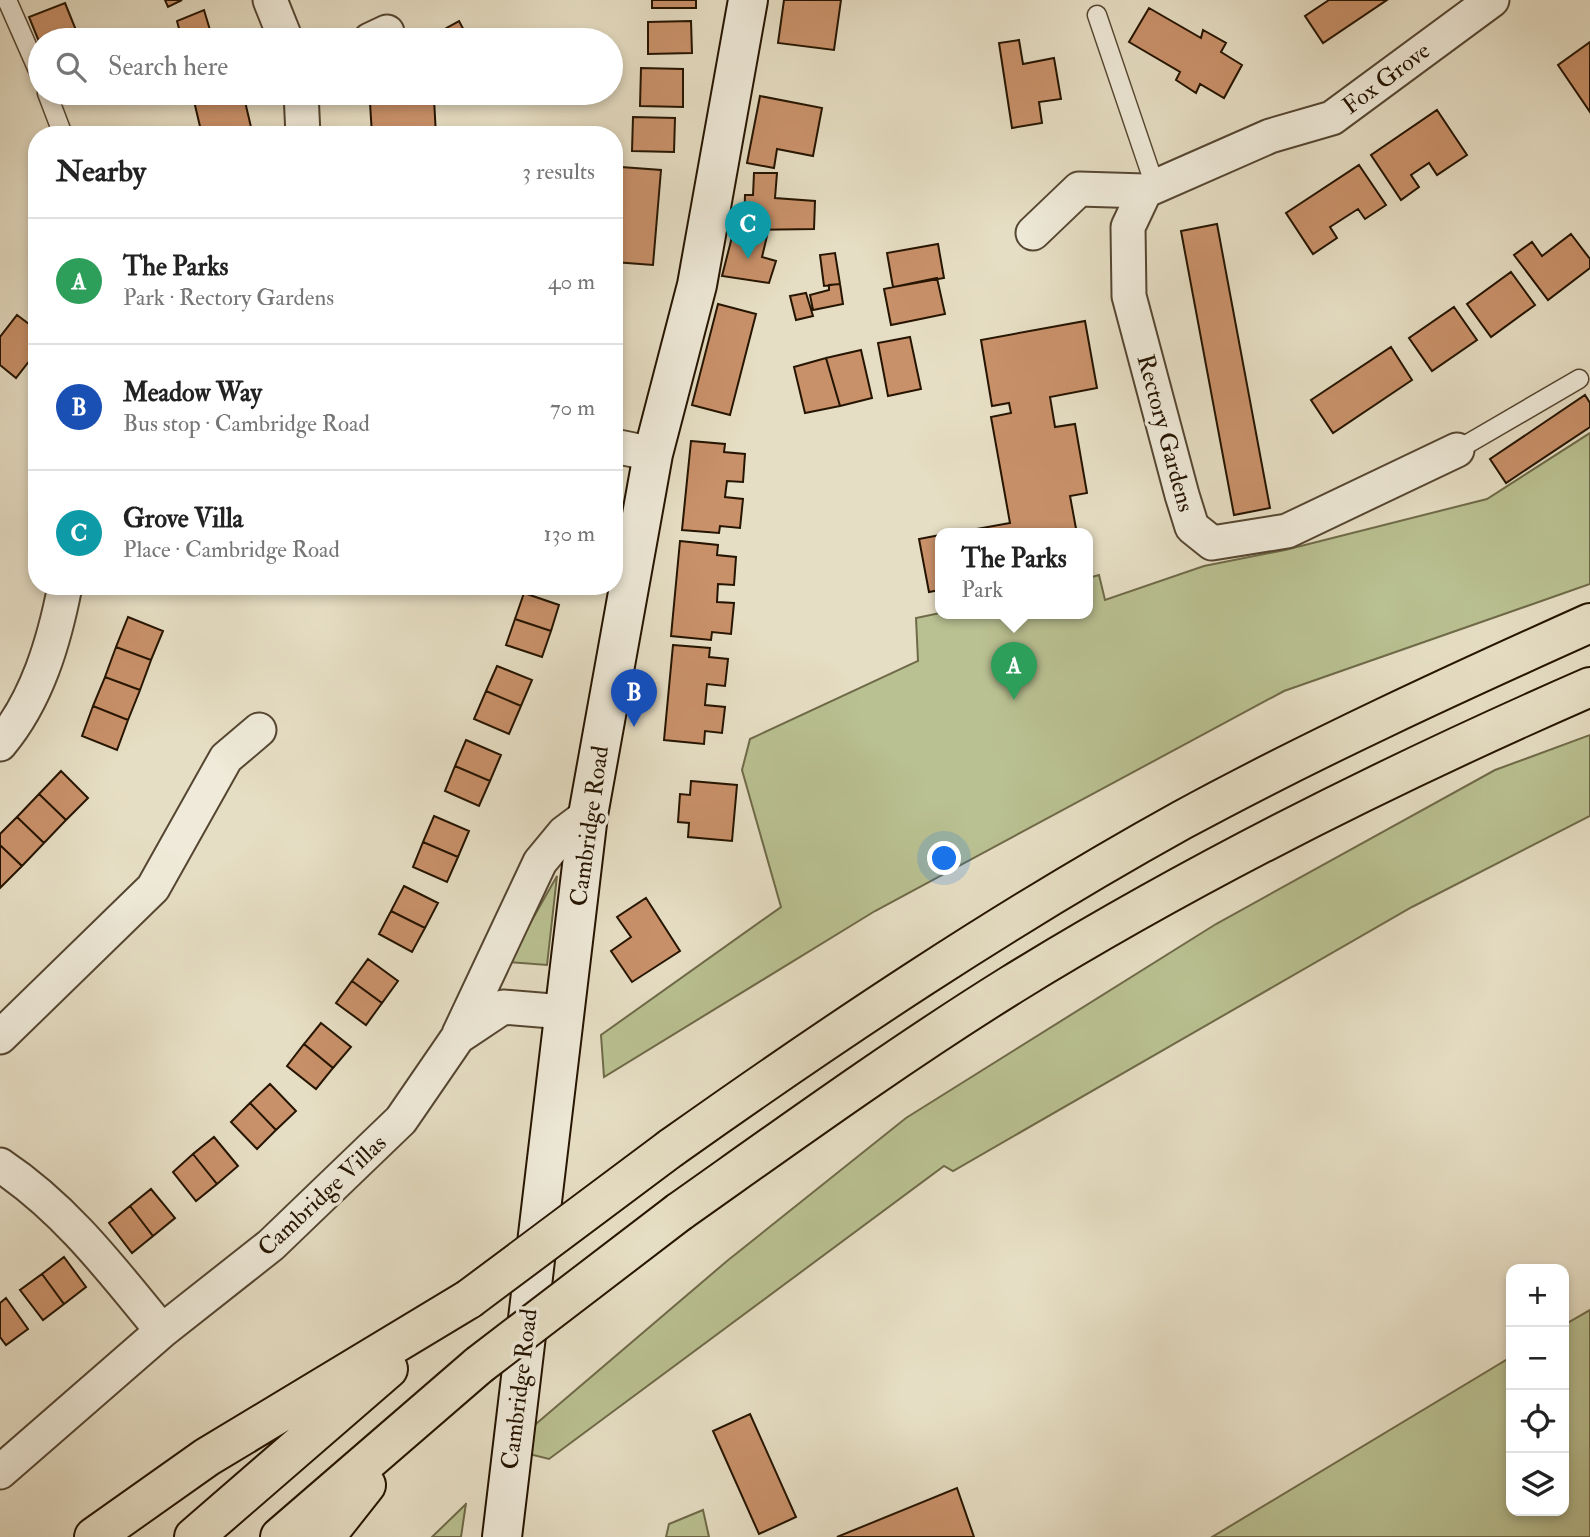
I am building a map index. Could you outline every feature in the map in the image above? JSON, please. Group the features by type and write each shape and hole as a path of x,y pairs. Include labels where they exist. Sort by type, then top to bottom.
{"main road":[{"name":"Cambridge Road","path":"502,1537 588,815 653,454 697,285 748,0"},
{"path":"194,1537 469,1299 801,1055 983,938 1182,820 1406,705 1590,623"},
{"path":"280,1537 479,1365 679,1212 831,1104 1012,985 1208,872 1436,754 1590,687"},
{"path":"94,1537 207,1457 469,1299"},
{"path":"325,1537 426,1409"}],"street":[{"path":"270,0 281,28"},
{"name":"Fox Grove","path":"1150,188 1270,136 1332,118 1492,0"},
{"path":"302,105 303,126"},
{"path":"1033,233 1079,189 1150,188"},
{"name":"Rectory Gardens","path":"1150,188 1128,227 1129,296 1192,527 1212,543 1287,531 1457,450"},
{"path":"623,448 653,454"},
{"path":"0,744 17,724 55,639 63,595"},
{"path":"0,1037 153,888 226,758 259,730"},
{"name":"Cambridge Villas","path":"0,1472 162,1331 271,1245 401,1120 458,1037 540,862 564,833 588,815"},
{"name":"Cambridge Villas","path":"458,1037 503,1007 564,1012"},
{"path":"0,1165 46,1197 90,1242 162,1331"}],"lane":[{"path":"7,0 28,48"},
{"path":"1097,15 1150,188"},
{"path":"52,105 60,126"},
{"path":"1457,450 1579,379"}],"green space":[{"path":"1590,433 1590,584 1284,691 875,911 604,1077 601,1035 781,907 742,770 750,739 918,661 916,618 935,614 935,619 1093,619 1093,577 1099,575 1105,600 1204,566 1285,550 1487,499"},
{"path":"1590,735 1590,816 1412,907 953,1171 944,1166 549,1459 529,1454 530,1429 727,1261 906,1118 1216,924 1495,770"},
{"path":"557,876 547,965 508,962"},
{"path":"1590,1310 1590,1537 1212,1537 1506,1360 1506,1516 1569,1516 1569,1322"},
{"path":"466,1504 461,1537 432,1537"},
{"path":"703,1510 709,1537 666,1537 669,1524"}],"building":[{"path":"165,0 182,0 168,7"},
{"path":"652,0 696,0 696,8 652,8"},
{"path":"784,0 841,0 834,50 778,43"},
{"path":"1329,0 1387,0 1323,43 1305,16"},
{"path":"65,3 75,28 33,28 29,17"},
{"path":"1149,8 1201,38 1203,30 1226,43 1221,52 1242,65 1224,98 1200,84 1196,93 1176,80 1180,72 1129,42"},
{"path":"204,10 209,28 179,28 177,21"},
{"path":"459,21 463,28 446,28"},
{"path":"691,21 692,53 648,54 648,22"},
{"path":"1019,40 1023,64 1054,58 1061,99 1039,102 1042,123 1012,128 999,43"},
{"path":"1590,42 1590,112 1558,65"},
{"path":"641,68 683,69 683,107 640,106"},
{"path":"760,96 822,108 813,156 777,149 774,168 747,163"},
{"path":"195,105 246,105 251,126 200,126"},
{"path":"370,105 434,105 436,126 371,126"},
{"path":"1437,110 1467,155 1437,175 1429,163 1411,175 1419,187 1401,200 1371,155"},
{"path":"633,117 675,118 674,152 632,151"},
{"path":"1359,165 1386,205 1365,219 1358,209 1330,227 1337,238 1313,254 1286,213"},
{"path":"623,167 661,170 653,265 623,263"},
{"path":"754,173 777,173 775,198 815,201 814,229 744,230 745,195 753,195"},
{"path":"1217,224 1270,508 1234,515 1181,231"},
{"path":"733,233 767,236 762,257 776,261 769,283 722,276"},
{"path":"1571,234 1590,259 1590,268 1548,300 1514,255 1532,242 1542,256"},
{"path":"938,244 944,278 893,287 887,253"},
{"path":"835,253 840,284 824,286 820,255"},
{"path":"1511,272 1535,305 1491,337 1467,304"},
{"path":"937,278 945,314 891,325 884,289"},
{"path":"840,284 843,304 813,310 810,295 829,290 829,285"},
{"path":"806,293 813,316 796,320 790,296"},
{"path":"718,304 756,314 730,415 692,405"},
{"path":"1454,307 1477,340 1432,371 1409,338"},
{"path":"17,315 28,323 28,363 16,378 0,365 0,337"},
{"path":"1085,321 1097,388 1050,397 1055,427 1075,424 1087,493 1070,496 1076,528 982,528 1010,523 991,417 1011,413 1009,403 992,406 981,340"},
{"path":"910,337 921,389 888,396 878,343"},
{"path":"1391,347 1412,380 1333,433 1311,400"},
{"path":"861,350 872,398 840,406 826,358"},
{"path":"826,358 840,406 805,413 794,367"},
{"path":"1585,395 1590,403 1590,427 1506,483 1490,459"},
{"path":"691,441 725,444 724,452 745,454 743,482 727,481 725,497 743,499 740,528 720,526 719,533 682,530"},
{"path":"935,536 935,591 929,592 919,539"},
{"path":"680,541 718,545 717,555 736,557 734,585 718,584 717,602 734,603 731,634 712,632 711,640 671,636"},
{"path":"523,595 559,605 551,631 515,619"},
{"path":"128,617 163,631 151,660 116,647"},
{"path":"515,619 551,631 542,657 506,645"},
{"path":"673,645 710,648 709,657 728,659 725,686 707,684 705,705 725,707 722,733 705,731 704,744 664,740"},
{"path":"116,647 151,660 140,690 105,677"},
{"path":"497,666 532,680 521,706 486,691"},
{"path":"105,677 140,690 128,720 93,706"},
{"path":"486,691 521,706 509,734 474,719"},
{"path":"93,706 128,720 117,750 82,736"},
{"path":"466,740 501,755 490,781 455,766"},
{"path":"455,766 490,781 479,806 445,791"},
{"path":"61,771 88,798 66,820 39,794"},
{"path":"691,781 737,785 732,841 688,837 689,823 678,822 680,794 690,795"},
{"path":"39,794 66,820 44,843 17,817"},
{"path":"434,816 469,831 458,857 423,842"},
{"path":"17,817 44,843 22,866 0,845 0,834"},
{"path":"423,842 458,857 447,882 413,867"},
{"path":"0,845 22,866 0,888"},
{"path":"404,886 438,903 425,928 391,911"},
{"path":"646,898 680,951 632,982 611,951 631,937 617,917"},
{"path":"391,911 425,928 412,952 379,934"},
{"path":"368,959 398,981 382,1003 352,981"},
{"path":"352,981 382,1003 366,1025 336,1003"},
{"path":"321,1023 351,1047 333,1068 304,1044"},
{"path":"304,1044 333,1068 316,1089 287,1066"},
{"path":"270,1084 296,1111 276,1130 250,1103"},
{"path":"250,1103 276,1130 257,1149 231,1122"},
{"path":"214,1137 238,1166 217,1184 193,1154"},
{"path":"193,1154 217,1184 196,1201 173,1172"},
{"path":"151,1189 175,1218 153,1236 130,1206"},
{"path":"130,1206 153,1236 132,1253 109,1223"},
{"path":"64,1257 86,1287 64,1304 42,1274"},
{"path":"42,1274 64,1304 43,1320 20,1290"},
{"path":"6,1298 28,1329 6,1345 0,1337 0,1303"},
{"path":"750,1414 796,1517 759,1534 713,1431"},
{"path":"957,1488 974,1537 837,1537"}],"place":[{"name":"Grove Villa","path":"748,259"},
{"name":"The Parks","path":"1014,700"},
{"name":"Meadow Way","path":"634,727"}]}
